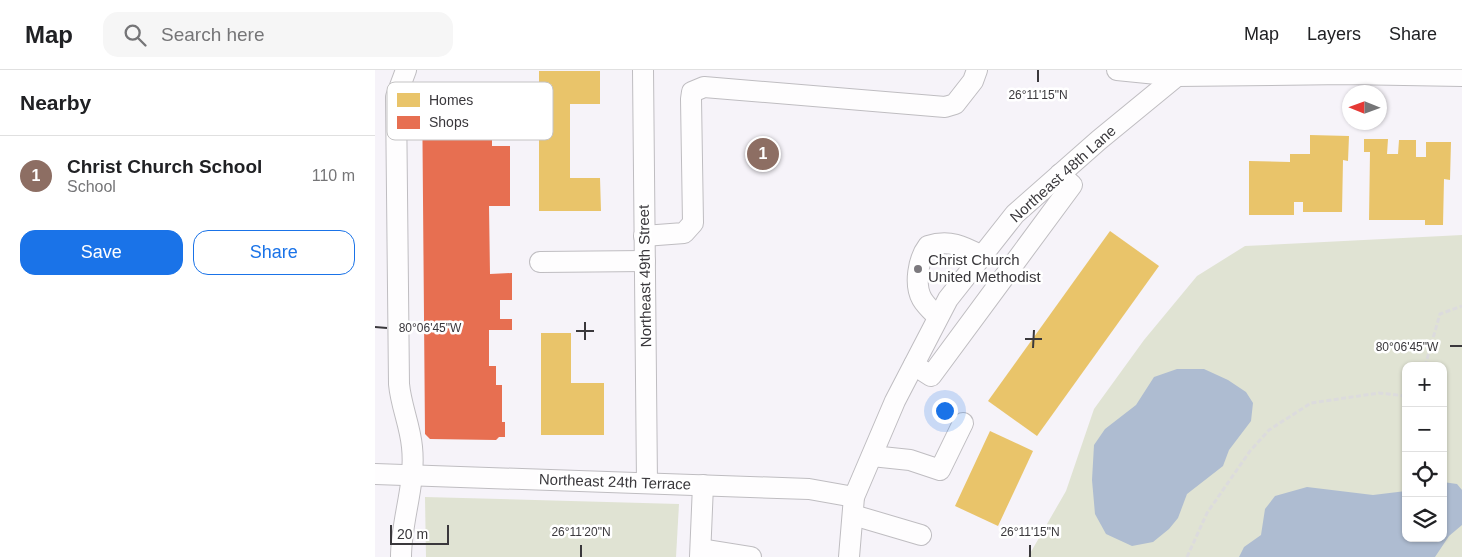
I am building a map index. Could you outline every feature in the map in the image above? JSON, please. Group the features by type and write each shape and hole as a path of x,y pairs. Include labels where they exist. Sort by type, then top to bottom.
{"street":[{"path":"401,82 405,70"},
{"name":"Northeast 49th Street","path":"643,70 647,483"},
{"path":"644,236 684,233 693,224 691,99 692,92 696,90 704,87 945,107 955,104 973,81 977,70"},
{"path":"1117,70 1177,76 1346,74 1462,76"},
{"name":"Northeast 48th Lane","path":"849,557 853,506 872,456 895,401 948,299 1015,214 1177,76"},
{"path":"396,140 399,384 400,400 412,447 410,503 401,532 401,557"},
{"path":"914,365 931,376 1072,185 1060,174"},
{"path":"939,318 923,300 920,293 918,276 923,253 928,246 949,242 962,245 982,256"},
{"path":"540,262 645,261"},
{"path":"872,456 910,460 940,470 963,423"},
{"name":"Northeast 24th Terrace","path":"375,474 809,489 921,535"},
{"path":"703,485 700,553 751,557"}],"path":[{"path":"1426,362 1440,314 1462,306"},
{"path":"1187,557 1207,513 1250,451 1269,430 1311,403 1379,393 1402,396"}],"green space":[{"path":"1462,235 1462,557 1028,557 1066,491 1094,409 1144,340 1197,276 1245,246"},
{"path":"425,497 679,504 676,557 426,557"}],"water":[{"path":"1177,369 1204,369 1228,380 1246,392 1253,403 1251,421 1229,450 1223,466 1187,494 1178,518 1169,529 1153,542 1132,546 1106,534 1095,514 1092,480 1094,445 1105,429 1136,405 1154,377"},
{"path":"1447,483 1457,484 1462,490 1462,525 1447,539"},
{"path":"1307,487 1373,495 1402,491 1402,542 1445,542 1435,557 1239,557 1244,547 1261,535 1265,509 1275,496"}],"building: Homes":[{"path":"539,71 600,71 600,104 570,104 570,178 600,178 601,211 539,211 539,140 553,140 553,82 539,82"},
{"path":"1310,135 1349,136 1348,161 1343,160 1342,212 1303,212 1303,202 1294,202 1294,215 1249,215 1249,161 1290,162 1290,154 1310,154"},
{"path":"1364,139 1388,139 1387,154 1398,154 1399,140 1416,140 1416,157 1426,157 1426,142 1451,142 1450,180 1444,179 1443,225 1425,225 1425,220 1369,220 1370,152 1364,152"},
{"path":"1110,231 1159,266 1037,436 988,401"},
{"path":"541,333 571,333 571,383 604,383 604,435 541,435"},
{"path":"990,431 1033,451 998,526 955,506"}],"building: Shops":[{"path":"422,140 492,140 492,146 510,146 510,206 489,206 490,274 512,273 512,300 500,300 500,319 512,319 512,330 489,330 489,366 496,366 496,385 502,385 502,422 505,422 505,437 499,437 496,440 430,439 425,434"}],"place":[{"name":"Christ Church School","path":"763,154"},
{"name":"Christ Church United Methodist","path":"918,269"}]}
